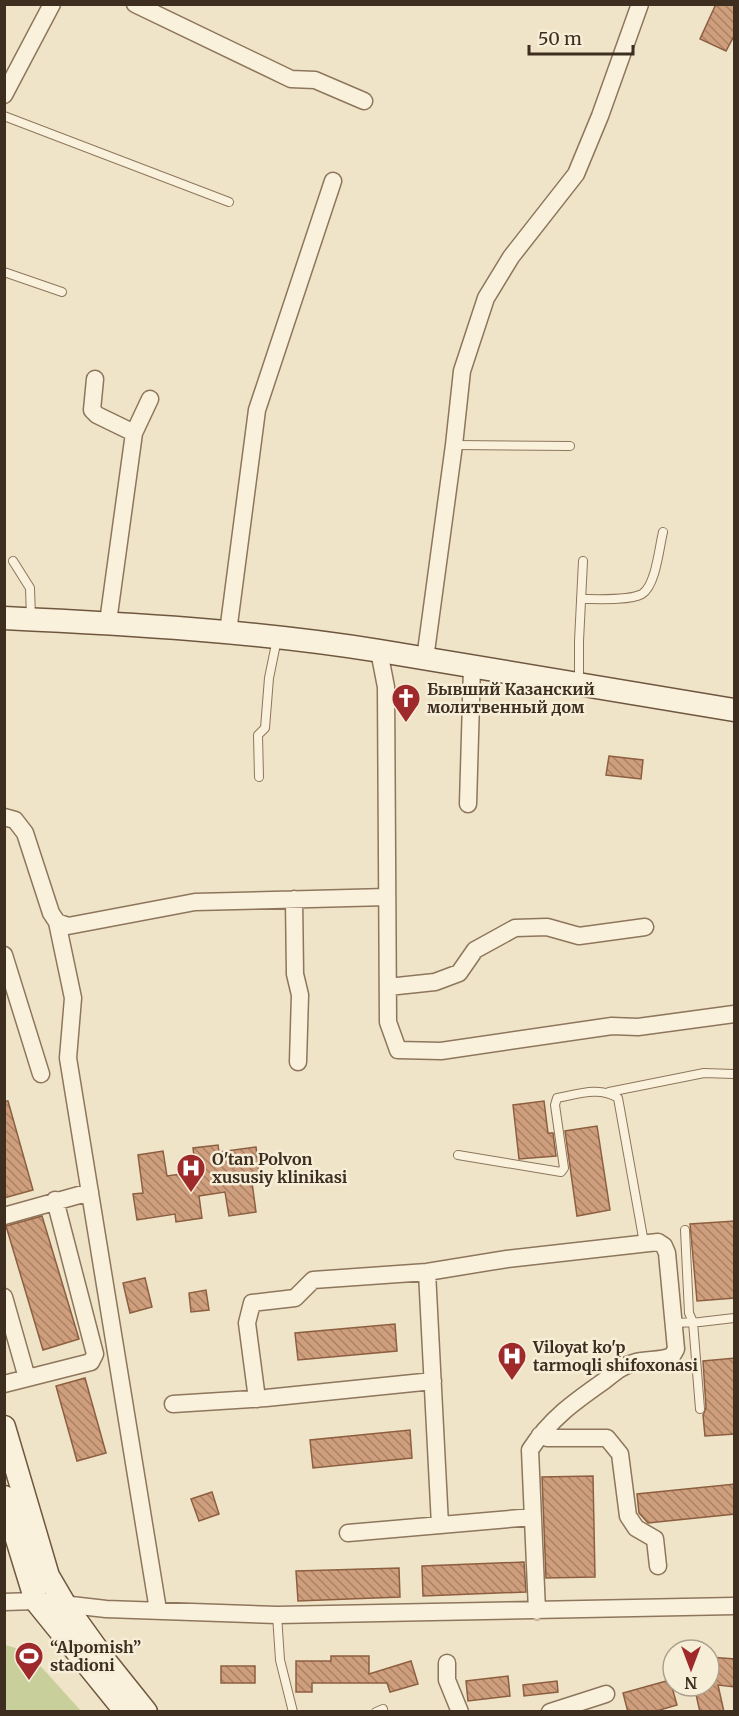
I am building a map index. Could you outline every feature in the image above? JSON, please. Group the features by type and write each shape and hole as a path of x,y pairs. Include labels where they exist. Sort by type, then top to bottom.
{"main road":[{"path":"4,618 108,622 277,638 379,651 735,710"},
{"path":"4,1427 48,1576 65,1605 106,1662 146,1712"},
{"path":"4,1497 36,1601 126,1712"}],"street":[{"path":"4,95 52,4"},
{"path":"135,4 291,79 315,80 364,101"},
{"path":"425,659 462,370 486,297 511,257 576,174 600,116 640,4"},
{"path":"228,632 257,410 333,181"},
{"path":"95,379 92,410 97,415 134,434"},
{"path":"108,622 134,434 150,399"},
{"path":"379,651 386,687 388,1022 398,1050 441,1051 612,1026 638,1027 735,1014"},
{"path":"468,804 472,667"},
{"path":"4,817 15,820 25,833 51,913 57,922 73,998 69,1058 158,1610"},
{"path":"57,922 68,926 195,902 387,897"},
{"path":"294,899 295,975 300,995 298,1062"},
{"path":"388,987 435,982 459,973 475,950 515,928 547,927 579,936 645,927"},
{"path":"4,955 13,1010 41,1074"},
{"path":"4,1216 90,1192"},
{"path":"4,1384 91,1362 95,1354 55,1200"},
{"path":"257,1399 247,1323 252,1303 295,1298 313,1281 427,1272 507,1259 644,1243 658,1242 664,1246 667,1253 676,1349 672,1356 666,1359 636,1362 622,1367 562,1411 530,1450 537,1611"},
{"path":"427,1272 440,1526"},
{"path":"4,1297 27,1378"},
{"path":"173,1404 257,1399 433,1381"},
{"path":"540,1435 547,1438 607,1438 620,1454 628,1516 636,1528 655,1539 658,1566"},
{"path":"348,1533 532,1517"},
{"path":"4,1602 36,1601 106,1609 277,1615 735,1606"},
{"path":"447,1663 447,1680 459,1712"},
{"path":"550,1712 606,1694"}],"lane":[{"path":"4,116 229,202"},
{"path":"4,272 62,292"},
{"path":"454,446 570,446"},
{"path":"581,599 632,597 643,593 652,582 663,532"},
{"path":"13,561 30,588 31,619"},
{"path":"579,684 583,561"},
{"path":"259,777 258,735 265,728 269,678 277,638"},
{"path":"458,1155 561,1172 564,1168 555,1105 557,1098 591,1091 609,1092 704,1073 735,1074"},
{"path":"609,1092 618,1098 644,1243"},
{"path":"685,1230 689,1313 693,1322 700,1409"},
{"path":"673,1323 735,1318"},
{"path":"277,1615 280,1660 293,1712"}],"green space":[{"name":"“Alpomish” stadioni","path":"5,1645 27,1651 81,1711 5,1711"}],"building":[{"path":"716,4 735,4 735,34 726,51 700,39"},
{"path":"609,756 643,760 641,779 606,775"},
{"path":"4,1101 8,1101 33,1190 4,1198"},
{"path":"544,1101 548,1133 553,1133 556,1156 519,1159 513,1105"},
{"path":"597,1126 610,1210 577,1216 565,1131"},
{"path":"218,1145 219,1152 256,1147 259,1174 251,1175 256,1212 229,1216 225,1192 199,1196 202,1218 176,1222 175,1214 137,1220 133,1194 143,1193 138,1155 163,1151 167,1176 196,1172 193,1148"},
{"path":"42,1216 79,1339 43,1350 6,1226"},
{"path":"735,1221 735,1298 697,1301 690,1224"},
{"path":"145,1278 152,1307 130,1313 123,1283"},
{"path":"206,1290 209,1310 191,1312 189,1293"},
{"path":"395,1324 397,1351 298,1360 295,1333"},
{"path":"735,1358 735,1434 705,1436 703,1361"},
{"path":"85,1378 106,1453 77,1461 56,1386"},
{"path":"410,1430 412,1458 313,1468 310,1440"},
{"path":"593,1476 595,1577 546,1578 542,1477"},
{"path":"735,1484 735,1514 648,1523 639,1513 637,1494"},
{"path":"212,1492 219,1514 199,1521 191,1499"},
{"path":"524,1562 526,1592 423,1596 422,1566"},
{"path":"399,1568 400,1597 298,1601 296,1571"},
{"path":"331,1656 369,1656 369,1674 411,1661 418,1684 390,1692 387,1683 312,1683 312,1692 296,1692 296,1661 331,1661"},
{"path":"721,1658 735,1659 735,1687 721,1685"},
{"path":"221,1666 255,1666 255,1683 221,1683"},
{"path":"508,1676 510,1696 468,1701 466,1681"},
{"path":"557,1681 558,1692 524,1696 523,1685"},
{"path":"661,1682 661,1698 675,1698 677,1705 653,1712 628,1712 623,1693"},
{"path":"697,1698 721,1698 724,1712 700,1712"}],"place":[{"name":"Бывший Казанский молитвенный дом","path":"406,724"},
{"name":"O'tan Polvon xususiy klinikasi","path":"191,1194"},
{"name":"Viloyat ko'p tarmoqli shifoxonasi","path":"512,1382"},
{"name":"“Alpomish” stadioni","path":"29,1682"}]}
